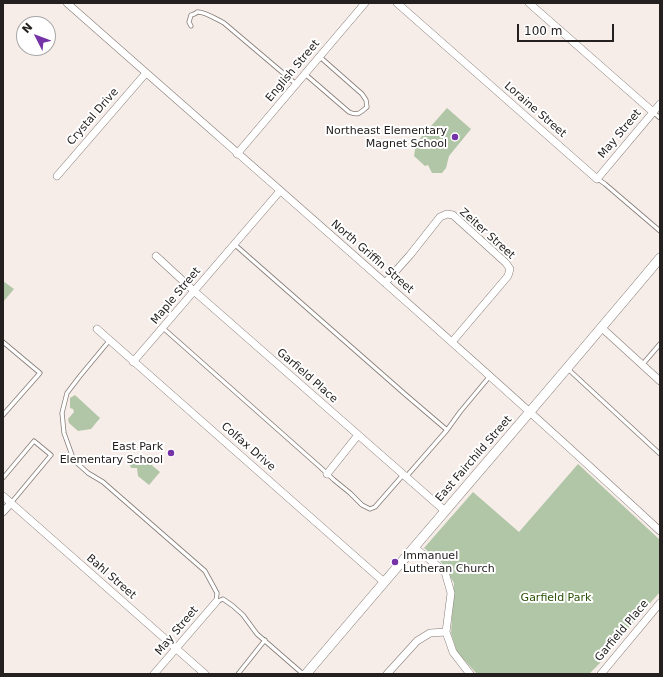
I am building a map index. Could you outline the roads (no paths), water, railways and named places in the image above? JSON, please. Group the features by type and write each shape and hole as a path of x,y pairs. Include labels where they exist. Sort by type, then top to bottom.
{"street":[{"name":"North Griffin Street","path":"67,3 531,412 660,531"},
{"name":"English Street","path":"238,154 365,3"},
{"name":"Loraine Street","path":"397,3 597,179"},
{"path":"528,3 653,112"},
{"name":"Crystal Drive","path":"57,176 146,73"},
{"name":"May Street","path":"597,179 660,104"},
{"name":"Maple Street","path":"133,362 280,191"},
{"name":"Zeiter Street","path":"385,283 410,255 440,217 447,214 453,215 506,264 510,270 508,276 452,342"},
{"name":"Garfield Place","path":"156,256 445,511"},
{"name":"East Fairchild Street","path":"305,674 531,412 660,258"},
{"path":"602,328 660,381"},
{"name":"Colfax Drive","path":"97,330 384,582"},
{"path":"327,474 358,435"},
{"name":"Bahl Street","path":"3,496 205,674"},
{"path":"3,512 11,503"},
{"path":"414,547 445,572 451,593 446,632 453,652 470,674"},
{"name":"May Street","path":"154,674 216,602"},
{"name":"Garfield Place","path":"601,674 660,603"},
{"path":"387,674 417,641 430,633 446,632"}],"lane":[{"path":"191,26 188,22 191,15 197,12 206,14 224,23 296,84"},
{"path":"305,74 349,112 354,114 360,113 366,107 366,100 362,94 320,57"},
{"path":"653,112 660,118"},
{"name":"Loraine Street","path":"597,179 605,184 660,231"},
{"path":"234,243 447,430"},
{"path":"163,328 362,505 370,509 376,507 447,430 490,376"},
{"path":"110,341 80,376 68,393 62,413 64,432 73,458 88,473 103,482 205,572 217,594 216,602"},
{"path":"3,342 40,373 3,416"},
{"path":"642,365 660,344"},
{"path":"567,369 660,454"},
{"path":"3,478 34,442 51,456 11,503"},
{"path":"216,602 223,599 233,606 243,615 257,634 305,674"},
{"path":"238,674 265,640"}],"place":[{"name":"Northeast Elementary Magnet School","path":"455,137"},
{"name":"East Park Elementary School","path":"171,453"},
{"name":"Immanuel Lutheran Church","path":"395,562"}],"park label":[{"name":"Garfield Park","path":"556,598"}]}
